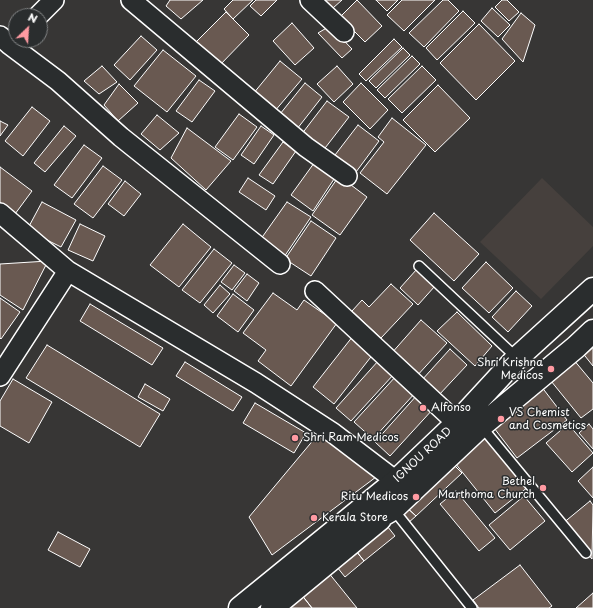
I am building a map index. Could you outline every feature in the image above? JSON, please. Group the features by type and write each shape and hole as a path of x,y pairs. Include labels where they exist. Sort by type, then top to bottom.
{"street":[{"path":"46,8 54,0"},
{"path":"131,0 306,147 347,176"},
{"path":"310,0 344,32"},
{"path":"6,44 58,81 121,137 280,264"},
{"path":"0,213 68,271 256,383 333,434 396,481"},
{"path":"0,376 68,271"},
{"name":"IGNOU ROAD","path":"240,608 396,481 457,423 517,358 593,289"},
{"path":"315,291 457,423"},
{"path":"558,321 576,347"},
{"name":"IGNOU ROAD","path":"272,608 380,519 381,516 393,509 481,426 576,347 593,330"}],"lane":[{"path":"419,266 517,358"},
{"path":"481,426 586,553"},
{"path":"393,509 472,608"}],"shaded area":[{"path":"542,178 593,227 593,246 541,299 480,242"}],"building":[{"path":"170,0 203,0 181,19 166,6"},
{"path":"233,0 253,0 233,19 224,9"},
{"path":"256,0 277,0 261,16 250,6"},
{"path":"325,0 342,0 333,8"},
{"path":"357,0 382,26 365,42 340,17"},
{"path":"376,0 398,0 387,11"},
{"path":"402,0 435,0 404,31 387,15"},
{"path":"443,0 448,0 459,11 424,47 409,33"},
{"path":"502,0 507,0 519,12 509,21 495,7"},
{"path":"492,8 510,25 498,37 481,21"},
{"path":"463,11 475,23 437,60 426,48"},
{"path":"226,12 249,35 218,67 194,44"},
{"path":"521,13 535,25 523,62 502,39"},
{"path":"292,23 314,48 295,65 273,41"},
{"path":"479,24 515,61 476,100 440,63"},
{"path":"330,26 352,49 342,58 318,33"},
{"path":"141,36 157,50 130,80 114,65"},
{"path":"394,39 402,47 366,81 359,74"},
{"path":"403,48 410,55 376,88 369,81"},
{"path":"163,50 196,76 167,112 134,86"},
{"path":"412,56 420,64 385,98 377,90"},
{"path":"280,61 302,79 274,112 253,94"},
{"path":"102,66 117,82 99,94 84,81"},
{"path":"337,66 353,84 334,102 317,84"},
{"path":"422,66 436,80 402,113 388,99"},
{"path":"199,80 215,91 192,122 176,111"},
{"path":"305,83 322,97 297,129 280,114"},
{"path":"361,83 388,110 370,129 343,102"},
{"path":"119,84 138,103 118,121 104,105"},
{"path":"438,85 470,118 435,152 403,120"},
{"path":"327,101 349,117 322,152 301,135"},
{"path":"32,107 50,121 23,156 5,141"},
{"path":"239,114 257,127 233,160 215,147"},
{"path":"157,115 179,133 160,150 141,134"},
{"path":"392,118 426,145 387,194 360,173 384,142 378,137"},
{"path":"0,121 8,125 0,136"},
{"path":"358,125 379,141 356,172 335,155"},
{"path":"64,126 76,136 45,172 34,163"},
{"path":"261,126 274,135 254,164 241,155"},
{"path":"187,128 231,161 206,190 171,158"},
{"path":"283,142 296,151 273,184 259,175"},
{"path":"84,145 102,158 72,198 54,185"},
{"path":"317,159 338,173 313,211 291,195"},
{"path":"103,166 122,180 93,218 74,204"},
{"path":"0,167 32,191 15,214 0,203"},
{"path":"339,176 367,197 340,235 312,215"},
{"path":"248,178 275,196 266,210 239,192"},
{"path":"125,181 141,194 124,216 108,204"},
{"path":"42,202 76,220 61,247 27,230"},
{"path":"287,202 311,217 282,260 258,243"},
{"path":"434,213 479,254 454,281 410,240"},
{"path":"311,221 336,238 311,276 285,259"},
{"path":"80,224 105,236 93,261 68,250"},
{"path":"183,224 211,247 179,287 150,265"},
{"path":"214,249 232,263 200,303 182,290"},
{"path":"48,261 23,310 0,295 0,264"},
{"path":"486,262 513,288 489,313 462,288"},
{"path":"234,265 245,273 232,290 221,282"},
{"path":"417,269 435,286 418,305 400,288"},
{"path":"247,274 259,283 247,301 234,291"},
{"path":"391,284 413,304 381,338 352,311 362,300 369,307"},
{"path":"220,285 230,294 213,313 204,305"},
{"path":"516,291 532,306 508,332 492,317"},
{"path":"273,293 297,310 304,300 337,323 291,386 258,361 266,350 243,333"},
{"path":"233,294 254,310 238,332 217,316"},
{"path":"0,298 20,312 1,339 0,338"},
{"path":"90,304 163,348 152,365 80,321"},
{"path":"457,312 492,346 475,366 437,331"},
{"path":"421,320 447,343 415,378 390,355"},
{"path":"353,336 374,353 334,404 313,387"},
{"path":"593,343 593,366 581,351"},
{"path":"47,345 160,414 140,447 26,378"},
{"path":"450,349 467,365 438,396 421,381"},
{"path":"573,359 593,383 593,409 581,418 551,381"},
{"path":"379,360 394,374 351,421 336,408"},
{"path":"185,362 242,397 233,411 176,376"},
{"path":"397,375 416,392 373,439 354,422"},
{"path":"13,379 52,402 29,443 0,426 0,401"},
{"path":"145,384 170,399 163,411 138,397"},
{"path":"541,386 567,420 517,458 491,424"},
{"path":"418,394 434,408 390,456 375,442"},
{"path":"255,403 306,433 294,453 243,423"},
{"path":"568,424 593,453 572,472 546,443"},
{"path":"589,424 593,429 593,449 579,433"},
{"path":"320,432 376,477 272,555 249,517"},
{"path":"484,432 528,487 495,513 451,458"},
{"path":"450,461 462,473 416,516 404,505"},
{"path":"593,467 593,498 578,481"},
{"path":"456,491 495,538 479,551 440,504"},
{"path":"524,496 545,521 510,550 489,525"},
{"path":"590,501 593,505 592,559 562,524"},
{"path":"404,505 416,516 408,523 397,511"},
{"path":"384,522 395,536 364,561 353,547"},
{"path":"58,532 90,549 80,567 48,550"},
{"path":"353,547 364,561 345,577 333,562"},
{"path":"520,565 552,606 549,608 479,608 473,600"},
{"path":"328,572 357,608 312,608 301,594"},
{"path":"593,593 593,608 576,608"},
{"path":"301,594 312,608 284,608"}],"place":[{"name":"Shri Krishna Medicos","path":"551,369"},
{"name":"Alfonso","path":"423,408"},
{"name":"VS Chemist and Cosmetics","path":"501,419"},
{"name":"Shri Ram Medicos","path":"295,438"},
{"name":"Bethel Marthoma Church","path":"543,488"},
{"name":"Ritu Medicos","path":"416,497"},
{"name":"Kerala Store","path":"314,518"}]}
